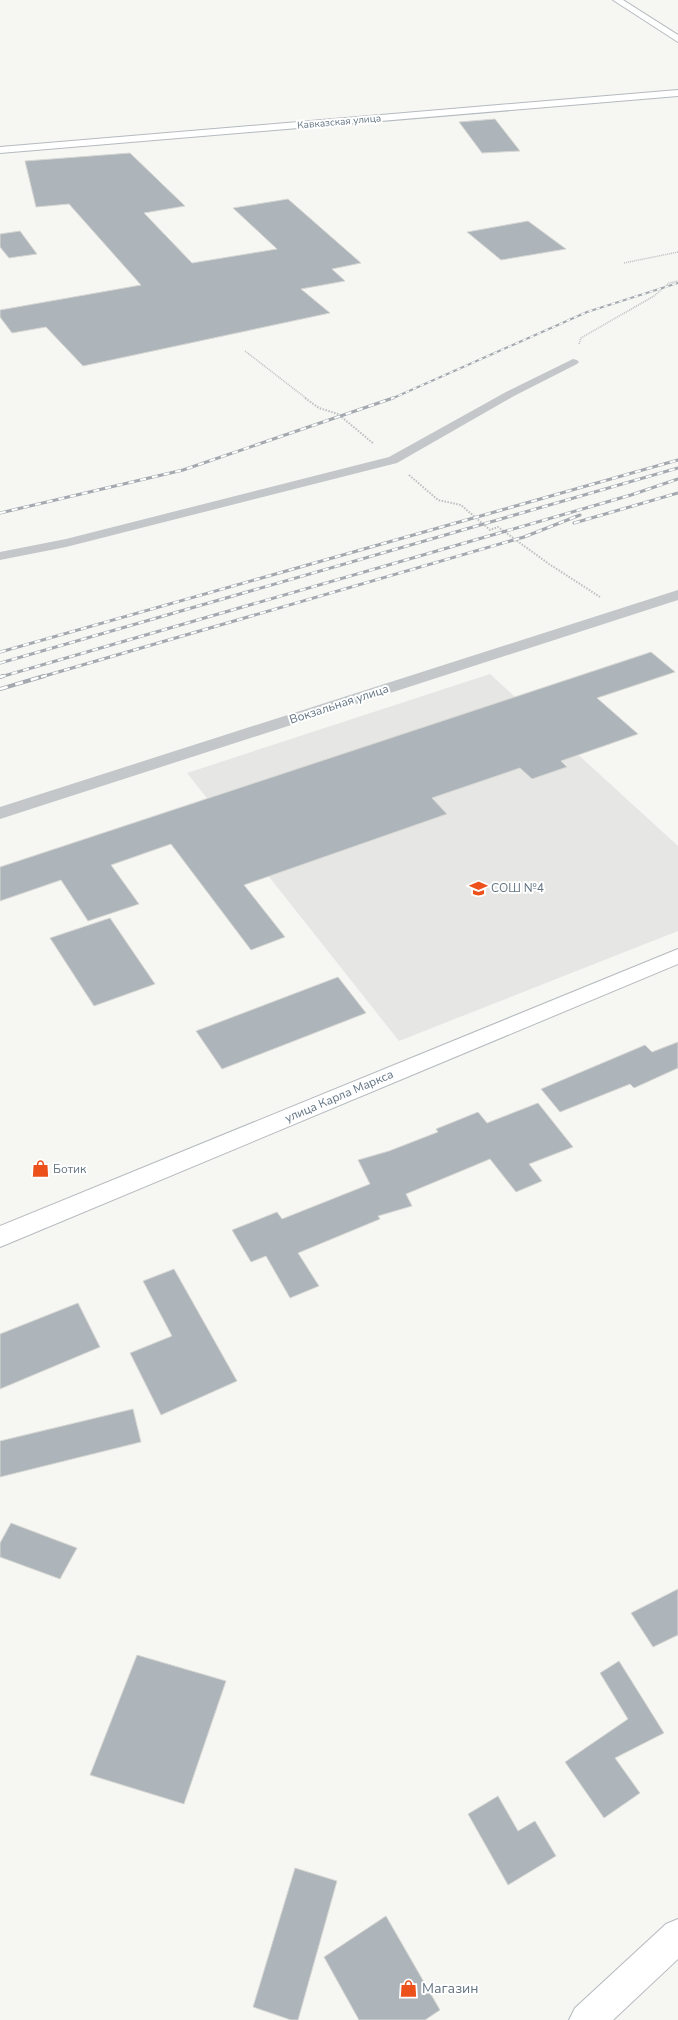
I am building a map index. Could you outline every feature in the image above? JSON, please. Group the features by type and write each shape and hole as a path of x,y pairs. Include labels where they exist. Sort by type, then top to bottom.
{"main road":[{"path":"617,0 678,39"},
{"name":"Кавказская улица","path":"0,150 678,93"},
{"name":"улица Карла Маркса","path":"0,1237 678,956"},
{"path":"587,2020 678,1936"}],"street":[{"name":"Вокзальная улица","path":"0,813 678,595"}],"lane":[{"path":"0,556 66,543 393,460 510,394 573,362"}],"path":[{"path":"624,264 678,252"},
{"path":"573,362 580,338 654,296 669,283 678,281"},
{"path":"245,351 319,408 338,414 438,500 461,505 490,530 498,527 549,564 623,612"}],"shaded area":[{"name":"СОШ №4","path":"490,674 678,846 678,931 399,1041 187,773"}],"building":[{"path":"495,119 520,151 482,153 459,122"},
{"path":"130,153 185,206 144,213 192,263 277,249 233,208 288,199 361,263 332,269 345,281 301,289 330,313 83,366 46,327 12,333 0,317 0,310 141,285 69,204 36,207 25,161"},
{"path":"528,221 566,249 501,260 467,232"},
{"path":"20,231 37,254 9,258 0,247 0,234"},
{"path":"651,652 675,672 597,698 638,734 561,761 567,767 532,779 520,768 432,798 447,814 244,885 285,937 251,950 171,844 111,865 139,904 88,921 61,880 0,901 0,867"},
{"path":"110,918 155,984 94,1006 50,938"},
{"path":"338,977 366,1013 222,1069 196,1031"},
{"path":"678,1042 678,1068 634,1088 630,1084 560,1112 541,1089 645,1045 652,1052"},
{"path":"538,1103 573,1147 529,1164 542,1181 516,1192 490,1159 406,1194 412,1206 378,1216 380,1219 298,1253 319,1286 290,1298 266,1256 251,1262 232,1230 277,1212 282,1219 370,1184 358,1160 389,1151 438,1132 436,1129 478,1112 487,1123"},
{"path":"174,1269 237,1381 161,1415 130,1353 172,1336 143,1281"},
{"path":"78,1303 100,1347 0,1389 0,1334"},
{"path":"133,1409 141,1442 0,1477 0,1441"},
{"path":"11,1523 77,1548 60,1579 0,1557 0,1543"},
{"path":"678,1589 678,1635 653,1647 631,1613"},
{"path":"137,1655 226,1681 184,1804 90,1775"},
{"path":"619,1661 664,1733 615,1758 640,1793 604,1818 565,1762 628,1719 600,1673"},
{"path":"498,1796 518,1831 535,1821 556,1856 508,1885 468,1814"},
{"path":"295,1868 337,1881 298,2020 291,2020 253,2007"},
{"path":"386,1916 440,2010 425,2020 359,2020 324,1957"}],"railway":[{"path":"391,399 587,312 678,283"},
{"path":"0,513 183,470 393,398"},
{"path":"0,652 678,460"},
{"path":"0,663 678,468"},
{"path":"3,676 0,677 631,495 678,479"},
{"path":"574,523 678,493"},
{"path":"41,677 524,537 580,515"},
{"path":"0,689 44,676"}],"place":[{"name":"СОШ №4","path":"478,888"},
{"name":"Ботик","path":"40,1169"},
{"name":"Магазин","path":"409,1988"}]}
